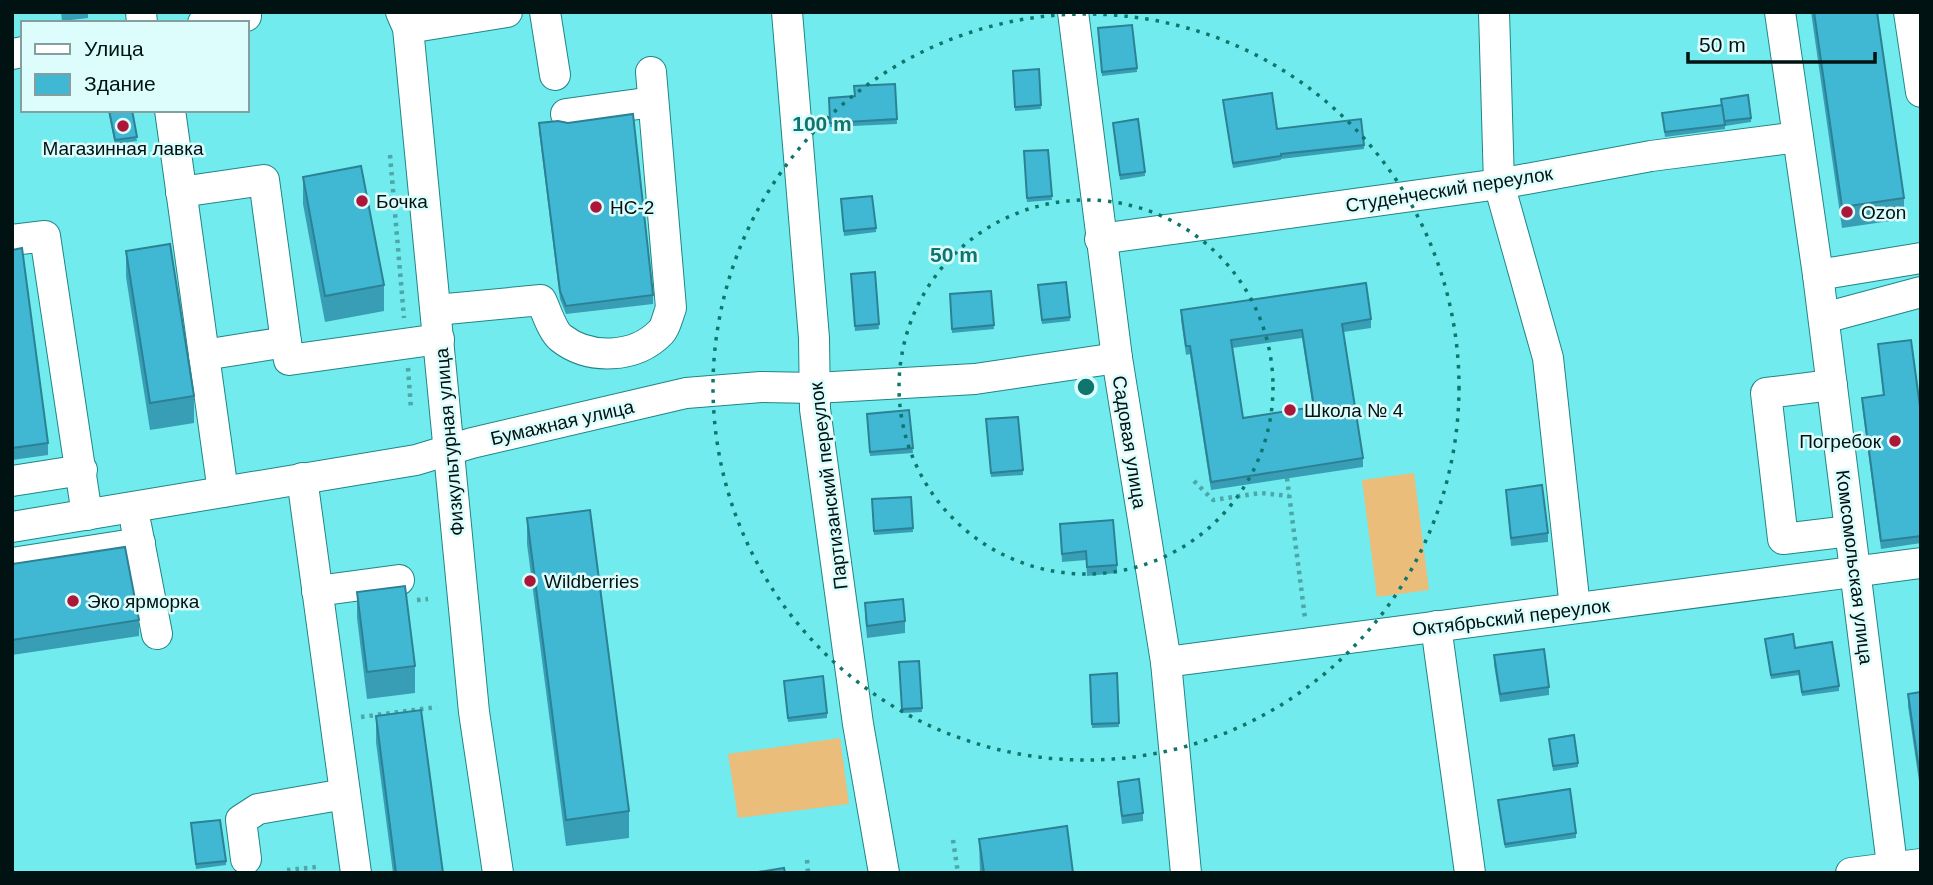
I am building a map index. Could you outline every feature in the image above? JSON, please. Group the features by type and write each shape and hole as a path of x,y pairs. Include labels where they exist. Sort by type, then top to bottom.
{"street":[{"path":"405,20 507,12"},
{"path":"545,12 555,75"},
{"name":"Партизанский переулок","path":"787,12 814,338 815,409 858,724 884,873"},
{"name":"Садовая улица","path":"1073,12 1117,358 1166,662 1186,873"},
{"path":"1494,12 1499,184 1548,358 1575,608"},
{"name":"Комсомольская улица","path":"1780,12 1824,318 1855,573 1902,868"},
{"path":"1909,12 1921,92"},
{"path":"213,21 252,13"},
{"name":"Физкультурная улица","path":"405,20 439,339 474,712 498,873"},
{"path":"436,310 541,300 559,337 592,352 618,354 642,346 662,331 671,308 651,72"},
{"path":"566,114 653,102"},
{"path":"170,112 223,492"},
{"name":"Студенческий переулок","path":"1100,239 1499,184 1651,156 1798,137"},
{"path":"181,192 264,180 289,360 439,339"},
{"path":"12,240 45,236 87,514"},
{"path":"1818,275 1921,258"},
{"path":"1824,318 1921,292"},
{"path":"204,355 286,342"},
{"name":"Бумажная улица","path":"12,527 416,460 472,443 686,393 761,387 975,379 1117,358"},
{"path":"1832,386 1766,393 1783,539 1850,531"},
{"path":"12,481 82,470"},
{"path":"302,478 356,873"},
{"path":"133,507 157,634"},
{"path":"12,563 140,543"},
{"name":"Октябрьский переулок","path":"1166,662 1921,563"},
{"path":"317,591 399,580"},
{"path":"1436,626 1470,873"},
{"path":"246,859 241,820 258,809 345,794"},
{"path":"1851,873 1902,868"}],"path":[{"path":"390,153 411,409"},
{"path":"1287,478 1308,643"},
{"path":"1194,481 1213,500 1261,493 1289,496"},
{"path":"335,720 437,707"},
{"path":"953,840 958,873"},
{"path":"807,860 808,873"},
{"path":"287,870 316,867 317,873"}],"shaded area":[{"path":"1414,473 1429,590 1377,597 1362,480"},
{"path":"840,738 849,804 738,818 728,754"}],"building":[{"path":"1814,12 1877,12 1904,198 1842,207"},
{"path":"1132,25 1137,68 1102,72 1098,28"},
{"path":"1039,69 1041,105 1015,107 1013,71"},
{"path":"895,84 897,119 830,123 829,98 855,96 854,86"},
{"path":"1272,93 1277,129 1361,119 1364,145 1281,154 1233,163 1223,100"},
{"path":"1748,95 1751,118 1724,121 1721,99"},
{"path":"1722,105 1725,125 1665,132 1662,113"},
{"name":"Магазинная лавка","path":"109,112 132,112 137,137 115,140"},
{"name":"НС-2","path":"633,114 653,295 566,306 560,291 539,123 568,123"},
{"path":"1138,119 1145,172 1120,175 1113,123"},
{"path":"1048,150 1052,196 1027,198 1024,151"},
{"path":"361,166 384,285 325,296 303,177"},
{"path":"872,196 876,228 844,231 841,199"},
{"path":"170,244 194,396 150,403 126,251"},
{"path":"22,248 48,443 12,448 12,250"},
{"path":"875,272 879,324 855,326 851,274"},
{"path":"1066,282 1070,317 1042,320 1038,285"},
{"path":"1366,283 1371,319 1342,324 1363,458 1211,482 1190,346 1186,346 1181,310","holes":["1302,330 1314,407 1243,418 1231,340"]},
{"path":"991,291 994,325 952,329 950,294"},
{"path":"1911,340 1921,414 1921,536 1881,541 1862,398 1884,395 1878,344"},
{"path":"909,410 913,448 870,452 867,414"},
{"path":"1018,417 1023,470 991,473 986,419"},
{"path":"1542,485 1548,533 1511,538 1506,490"},
{"path":"911,497 913,528 874,531 872,499"},
{"path":"590,510 629,811 566,820 527,518"},
{"path":"1113,520 1117,565 1087,567 1086,551 1062,554 1060,524"},
{"name":"Эко ярморка","path":"125,547 139,620 12,640 12,564"},
{"path":"405,586 415,666 367,672 357,592"},
{"path":"903,599 905,621 867,626 865,603"},
{"path":"1793,634 1795,648 1832,642 1839,686 1802,692 1799,671 1771,675 1765,639"},
{"path":"1544,649 1549,687 1500,694 1494,655"},
{"path":"919,661 922,708 902,709 899,662"},
{"path":"1117,673 1119,723 1092,724 1090,675"},
{"path":"823,676 827,713 788,718 784,681"},
{"path":"1921,692 1921,783 1908,694"},
{"path":"421,710 443,873 396,873 376,716"},
{"path":"1574,735 1578,763 1553,766 1549,739"},
{"path":"1139,779 1143,813 1122,816 1118,782"},
{"path":"1570,789 1576,833 1505,844 1498,800"},
{"path":"220,820 226,861 196,864 191,823"},
{"path":"1067,826 1073,873 984,873 979,839"},
{"path":"784,868 785,873 752,873"}],"place":[{"name":"Магазинная лавка","path":"123,126"},
{"name":"Бочка","path":"362,201"},
{"name":"НС-2","path":"596,207"},
{"name":"Ozon","path":"1847,212"},
{"name":"Школа № 4","path":"1290,410"},
{"name":"Погребок","path":"1895,441"},
{"name":"Wildberries","path":"530,581"},
{"name":"Эко ярморка","path":"73,601"}]}
